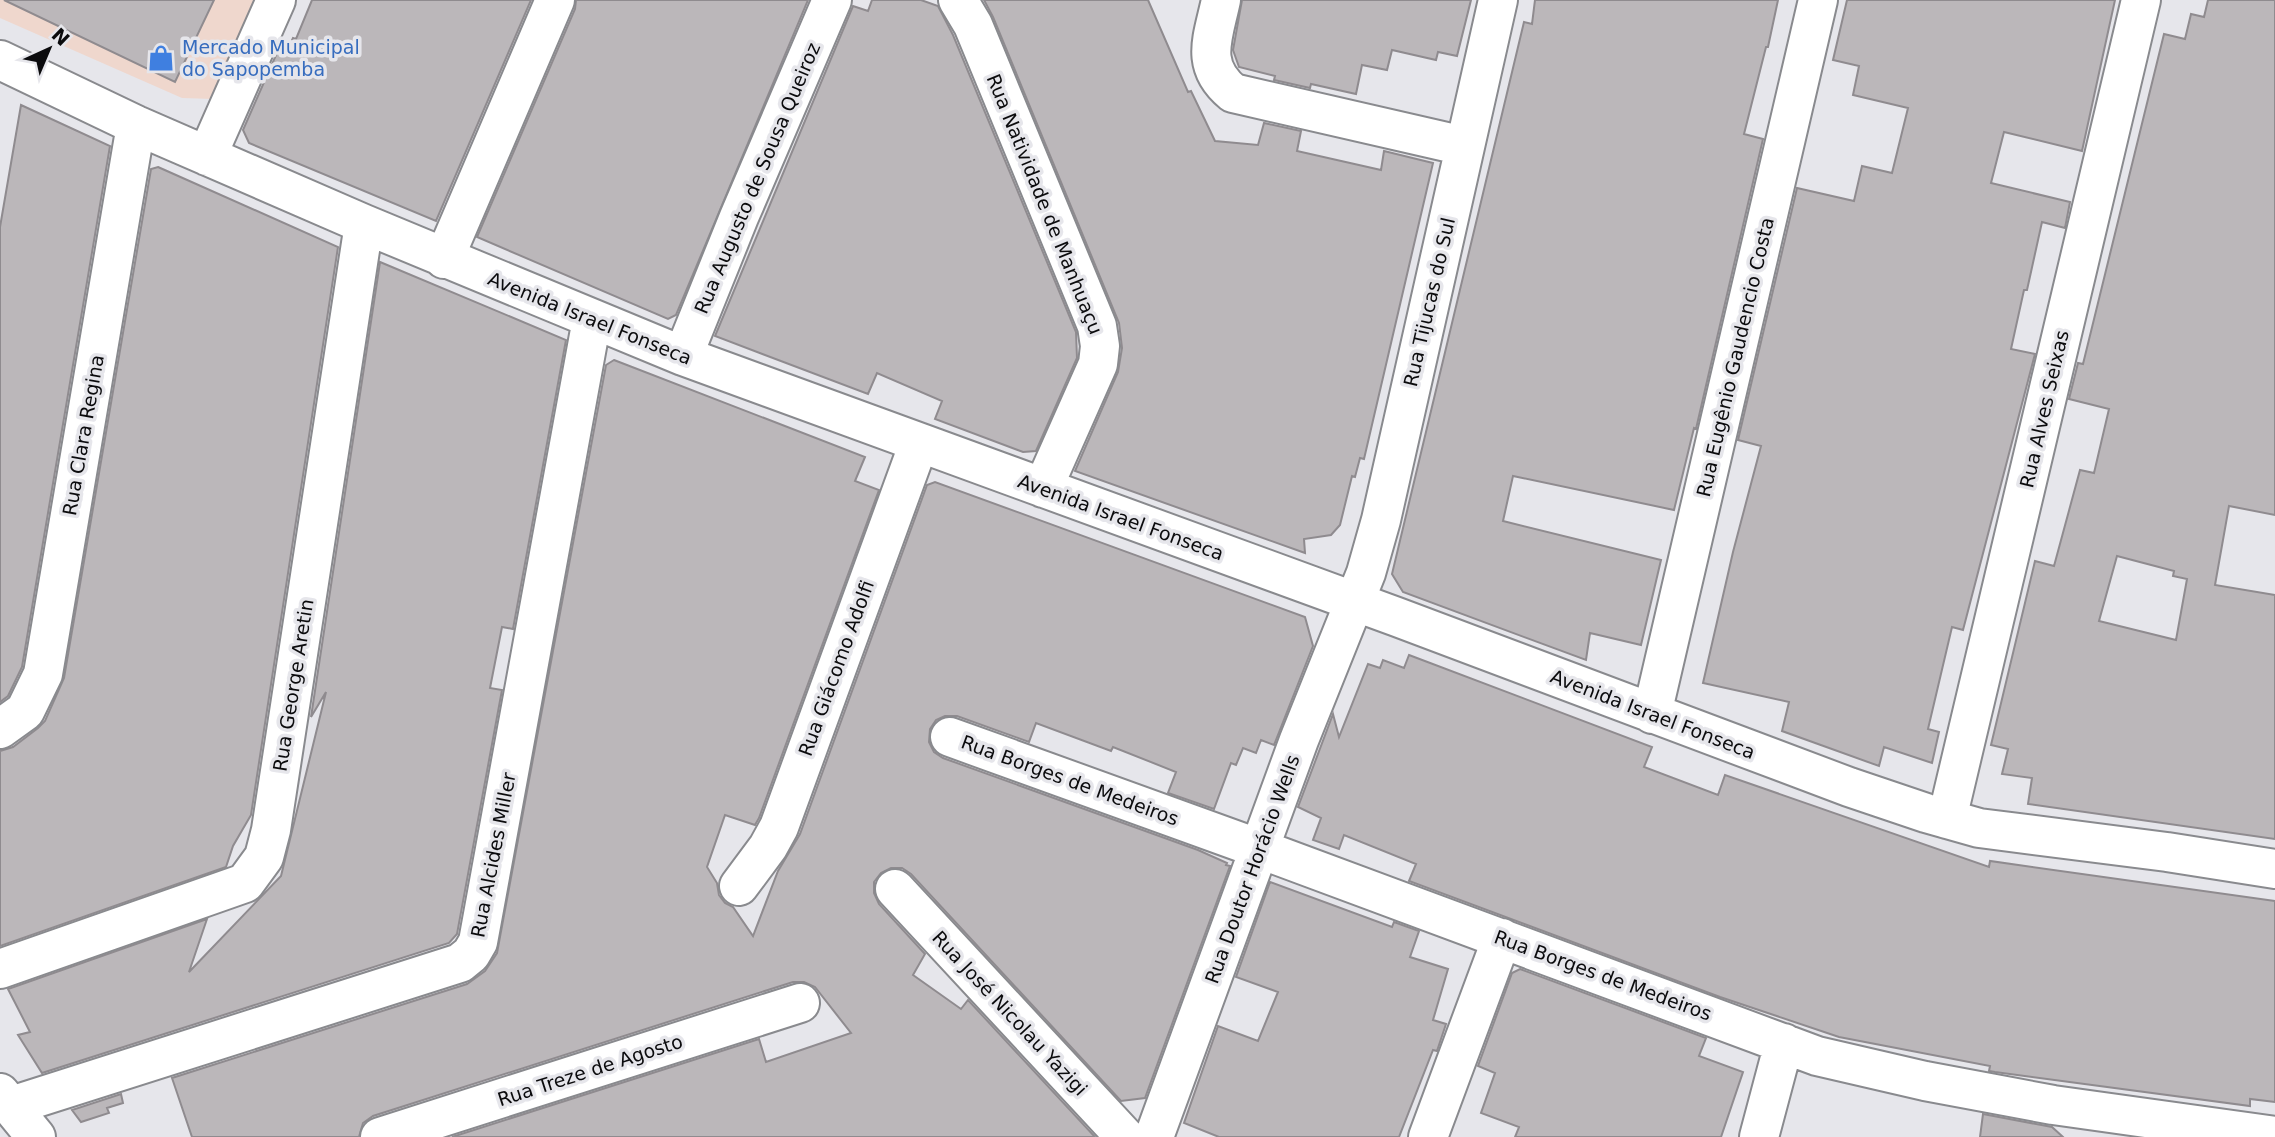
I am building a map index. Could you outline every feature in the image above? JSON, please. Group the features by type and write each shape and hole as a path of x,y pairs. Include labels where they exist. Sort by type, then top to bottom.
{"street":[{"path":"207,156 276,0"},
{"path":"444,259 555,0"},
{"name":"Rua Augusto de Sousa Queiroz","path":"683,356 832,0"},
{"name":"Rua Natividade de Manhuaçu","path":"958,0 973,25 1097,326 1100,346 1098,364 1043,488"},
{"path":"1221,0 1211,47 1212,66 1220,82 1233,93 1464,146"},
{"name":"Rua Tijucas do Sul","path":"1355,602 1381,520 1498,0"},
{"name":"Rua Eugênio Gaudencio Costa","path":"1652,713 1818,0"},
{"name":"Rua Alves Seixas","path":"1947,819 2141,0"},
{"name":"Avenida Israel Fonseca","path":"0,60 136,125 444,259 683,356 1355,602 1849,787 1979,828 2275,869"},
{"name":"Rua Clara Regina","path":"0,729 25,711 43,674 136,125"},
{"name":"Rua George Aretin","path":"0,969 245,883 264,857 271,830 364,224"},
{"name":"Rua Alcides Miller","path":"5,1099 460,963 471,954 478,942 592,319"},
{"name":"Rua Giácomo Adolfi","path":"739,886 768,847 779,827 919,443"},
{"name":"Rua Doutor Horácio Wells","path":"1154,1137 1299,740 1355,602"},
{"name":"Rua Borges de Medeiros","path":"950,737 1817,1056 1925,1081 2086,1124 2275,1136"},
{"name":"Rua José Nicolau Yazigi","path":"895,889 1125,1137"},
{"path":"1428,1137 1502,938"},
{"name":"Rua Treze de Agosto","path":"380,1137 800,1003"},
{"path":"1759,1137 1784,1043"},
{"path":"5,1099 36,1137"}],"shaded area":[{"name":"Mercado Municipal do Sapopemba","path":"0,0 257,0 213,99 182,98 0,18"}],"building":[{"path":"4,0 214,0 175,82"},
{"path":"312,0 531,0 436,221 249,143 243,130 280,46 288,49 293,38 296,39"},
{"path":"576,0 808,0 676,315 668,319 477,237 575,9"},
{"path":"872,0 921,0 938,6 953,35 1076,332 1077,358 1036,451 1023,452 935,419 942,401 877,373 868,394 715,336 853,6 868,11"},
{"path":"984,0 1148,0 1188,92 1191,91 1215,141 1258,145 1264,123 1301,131 1297,151 1381,170 1384,151 1433,163 1364,459 1360,458 1355,477 1352,476 1340,525 1331,535 1304,539 1305,553 1075,471 1118,372 1122,348 1119,323"},
{"path":"1242,0 1471,0 1457,56 1438,52 1436,60 1392,50 1387,70 1362,65 1356,94 1311,84 1310,88 1274,80 1275,76 1239,67 1233,50"},
{"path":"1535,0 1778,0 1744,134 1763,139 1696,429 1694,428 1674,510 1513,476 1503,521 1661,560 1641,645 1590,633 1586,660 1403,592 1392,574 1524,22 1532,24"},
{"path":"1847,0 2115,0 2082,151 2004,132 1991,183 2070,202 2065,228 2042,222 2027,290 2024,290 2011,349 2035,354 1963,630 1952,627 1928,729 1939,732 1932,763 1884,747 1879,766 1782,731 1789,702 1703,683 1761,446 1738,440 1797,188 1854,201 1862,166 1892,173 1908,108 1853,95 1859,66 1833,60"},
{"path":"2208,0 2275,0 2275,515 2229,506 2215,585 2275,595 2275,839 2028,804 2032,778 2002,774 2008,749 1991,745 2035,561 2054,566 2080,470 2094,473 2109,409 2069,399 2078,363 2083,364 2164,34 2185,39 2191,14 2204,17","holes":["2117,556 2174,571 2173,576 2187,579 2176,640 2099,621"]},
{"path":"21,105 110,146 22,667 8,696 0,702 0,227"},
{"path":"158,167 338,247 251,815 233,846 226,867 0,946 0,751 13,747 45,721 64,678 151,169"},
{"path":"380,262 566,340 513,629 502,627 490,688 502,690 457,934 449,943 42,1073 18,1035 30,1032 8,989 207,919 189,972 281,876 326,692 311,717"},
{"path":"614,360 865,457 855,481 879,490 759,818 755,825 725,815 707,867 717,883 719,895 725,903 733,907 753,936 778,871 800,834 927,485 935,482 1305,617 1313,646 1274,745 1261,740 1256,753 1243,748 1236,765 1231,763 1214,809 1168,793 1176,772 1113,747 1111,751 1036,723 1029,742 957,716 945,716 936,720 930,729 929,742 934,752 943,758 1198,850 1230,866 1145,1098 1121,1101 911,874 902,868 891,868 881,873 874,882 874,893 879,904 925,954 913,975 961,1009 968,1000 1095,1137 452,1137 759,1039 766,1062 851,1033 815,987 804,982 793,982 373,1116 363,1123 359,1137 192,1137 172,1078 467,984 485,971 497,953 606,365"},
{"path":"1409,655 1652,747 1644,767 1718,795 1725,775 1989,867 1990,861 2275,901 2275,1102 2250,1099 2250,1106 1995,1072 1989,1071 1990,1066 1839,1037 1720,997 1409,881 1416,864 1344,835 1339,849 1313,840 1321,818 1298,807 1333,714 1339,737 1368,664 1380,668 1383,660 1404,668"},
{"path":"1270,882 1392,927 1394,922 1419,931 1410,957 1448,969 1433,1020 1446,1024 1399,1137 1219,1137 1184,1123 1218,1026 1258,1041 1278,992 1236,977"},
{"path":"1520,969 1706,1038 1699,1056 1743,1072 1721,1137 1515,1137 1519,1127 1481,1113 1495,1073 1478,1066 1512,973"},
{"path":"121,1094 123,1103 107,1108 109,1113 81,1122 72,1110"},
{"path":"1983,1114 2052,1127 2063,1137 1980,1137"}],"place":[{"name":"Mercado Municipal do Sapopemba","path":"161,58"}]}
